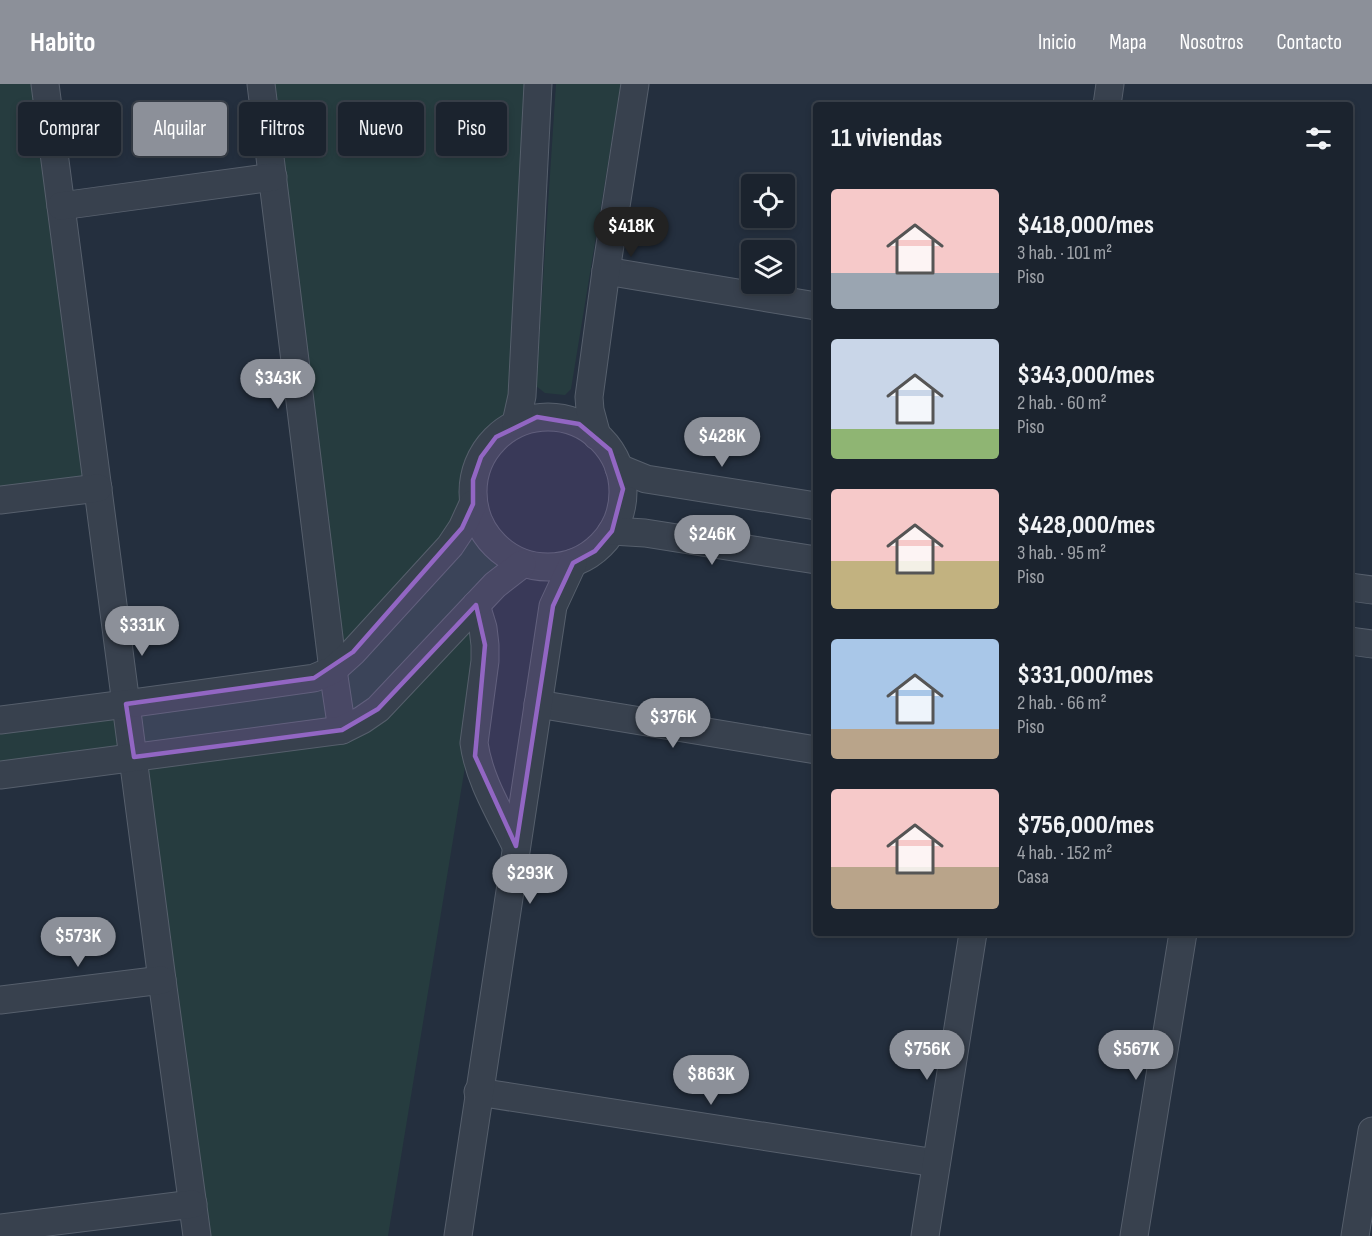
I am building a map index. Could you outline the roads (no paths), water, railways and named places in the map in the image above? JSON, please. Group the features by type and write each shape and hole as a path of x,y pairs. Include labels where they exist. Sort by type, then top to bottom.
{"street":[{"path":"45,84 197,1236"},
{"path":"261,84 342,730"},
{"path":"516,423 522,396 538,84"},
{"path":"597,436 589,398 635,84"},
{"path":"1107,102 1110,84"},
{"path":"61,206 273,177"},
{"path":"606,271 813,306"},
{"path":"537,417 558,418 579,424 597,436 610,450 619,468 622,489 621,511 612,531 595,551 573,563 547,568 522,564 491,543 481,527 473,504 473,480 481,457 496,437 516,423 537,417"},
{"path":"619,468 646,479 813,506"},
{"path":"0,500 98,488"},
{"path":"0,720 314,678 333,670 353,652 450,546 462,528 473,504"},
{"path":"612,531 645,533 813,560"},
{"path":"458,1236 553,606 573,563"},
{"path":"0,775 342,730 378,709 495,585 522,564"},
{"path":"1353,587 1372,590"},
{"path":"476,605 483,628 485,661 474,743 475,756 516,846"},
{"path":"1353,641 1372,644"},
{"path":"538,704 813,750"},
{"path":"925,1236 973,936"},
{"path":"1134,1236 1183,936"},
{"path":"0,1000 162,980"},
{"path":"478,1092 936,1163"},
{"path":"1355,1236 1372,1131"},
{"path":"0,1228 193,1204"}]}
